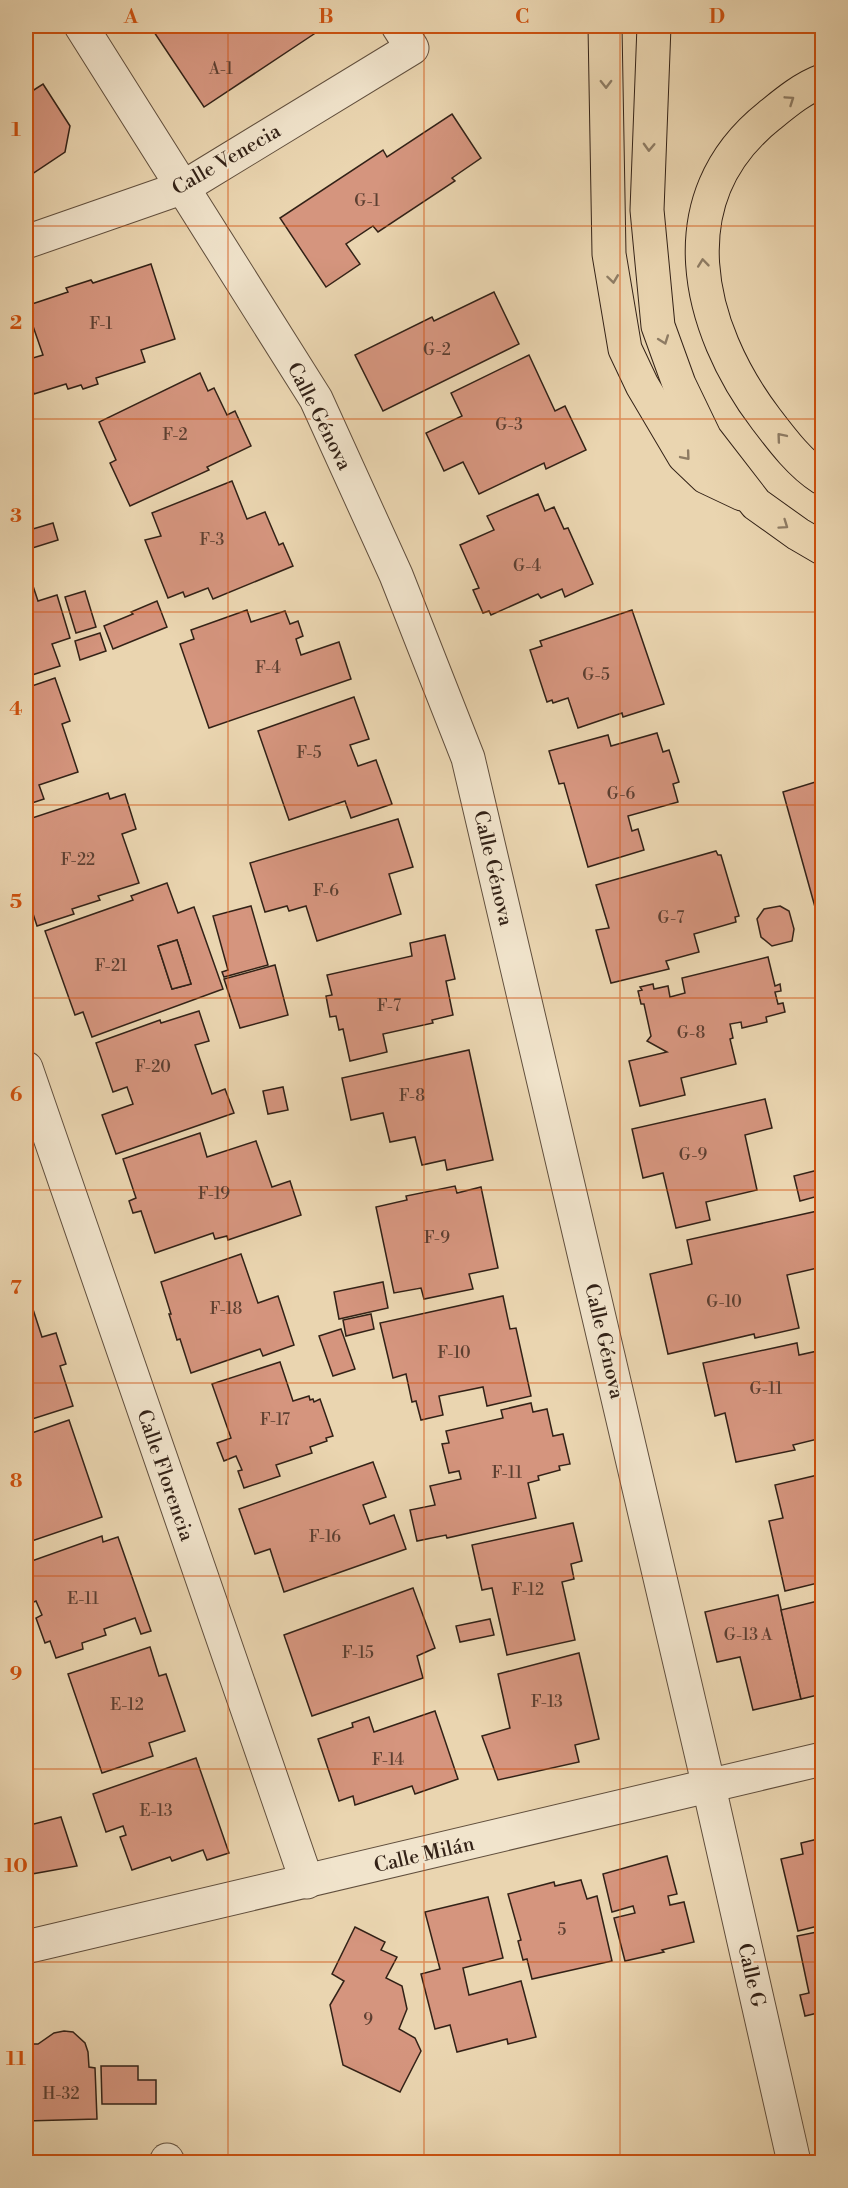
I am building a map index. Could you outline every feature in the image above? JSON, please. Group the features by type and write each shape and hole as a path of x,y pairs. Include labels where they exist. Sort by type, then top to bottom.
{"highway":[{"path":"605,26 609,254 625,349 642,385 684,456 706,477 749,497"},
{"path":"654,26 647,210 658,327 679,384 705,438 756,504 822,548"},
{"path":"822,81 787,102 752,129 726,162 707,206 702,246 706,289 718,336 746,393 782,440 822,478"}],"street":[{"name":"Calle Génova","path":"81,26 316,399 396,575 468,758 710,1786"},
{"name":"Calle Venecia","path":"26,242 184,187 405,37"},
{"name":"Calle Florencia","path":"26,1068 306,1882"},
{"name":"Calle Milán","path":"26,1947 822,1759"},
{"name":"Calle G","path":"710,1786 794,2163"}],"building":[{"path":"150,26 321,26 323,28 204,107"},
{"path":"43,84 70,126 65,152 26,178 26,95"},
{"path":"452,114 481,158 452,178 455,181 378,232 373,226 346,244 360,264 326,287 280,218 383,150 387,157"},
{"path":"151,264 175,339 141,350 145,362 96,378 98,384 83,389 81,385 68,389 66,384 34,394 26,369 26,360 43,355 26,306 68,292 66,288 91,280 93,283"},
{"path":"494,292 519,344 383,411 355,355 432,317 434,321"},
{"path":"529,355 555,411 565,406 586,450 546,469 544,463 479,494 463,462 444,471 426,433 462,416 451,393"},
{"path":"200,373 208,391 214,388 227,415 235,411 251,446 207,467 209,470 130,506 110,463 116,460 99,422"},
{"path":"232,481 247,519 265,512 279,545 283,543 293,566 213,599 208,588 185,597 183,592 168,598 145,540 161,536 152,513"},
{"path":"538,494 545,511 554,507 564,529 568,528 593,584 565,597 562,589 541,598 538,594 491,615 489,611 483,613 473,590 479,588 460,545 494,530 487,516"},
{"path":"53,523 58,540 26,550 26,531"},
{"path":"26,565 38,601 57,595 70,638 52,644 60,666 29,676 26,666"},
{"path":"85,591 96,627 76,633 65,597"},
{"path":"157,601 167,627 113,649 104,626"},
{"path":"247,610 251,622 285,611 290,624 298,621 303,636 296,639 301,655 339,642 351,679 209,728 180,644 194,639 191,630"},
{"path":"632,610 664,704 623,717 622,713 578,728 568,698 553,703 552,700 547,702 530,650 542,646 540,641"},
{"path":"100,633 106,651 80,660 75,641"},
{"path":"55,678 70,721 62,724 78,772 39,785 44,799 26,805 26,688"},
{"path":"354,697 369,739 350,745 358,766 376,760 392,804 351,818 345,801 289,820 258,731"},
{"path":"657,733 663,752 669,750 679,782 673,784 678,802 628,816 632,831 638,829 644,850 588,867 564,783 559,784 549,751 608,735 611,746"},
{"path":"822,780 822,905 815,907 783,792"},
{"path":"108,793 110,799 125,794 136,829 122,834 139,883 98,896 100,900 72,909 74,914 37,926 26,892 26,820"},
{"path":"398,819 413,867 389,874 401,914 317,941 306,906 289,911 287,906 265,912 250,863"},
{"path":"716,851 718,855 721,855 739,916 735,917 736,922 694,934 699,952 666,961 669,969 611,983 596,930 609,928 596,885"},
{"path":"167,883 178,913 194,907 223,989 92,1037 83,1012 75,1015 45,931 133,900 131,896","holes":["177,940 191,984 172,989 158,946"]},
{"path":"251,906 268,965 224,977 222,972 228,970 213,916"},
{"path":"780,906 789,911 794,929 792,941 772,946 761,937 757,919 764,909"},
{"path":"445,935 455,979 446,981 453,1015 432,1020 433,1023 383,1034 387,1052 350,1061 343,1029 339,1030 336,1016 330,1017 326,996 332,995 327,975 412,956 410,943"},
{"path":"177,940 191,984 172,989 158,946"},
{"path":"768,957 775,986 780,984 781,991 775,992 778,1004 783,1003 785,1012 766,1017 767,1022 742,1028 741,1022 730,1024 733,1038 730,1039 736,1064 681,1078 685,1095 640,1106 629,1061 667,1052 647,1041 651,1036 644,1004 641,1004 638,991 642,990 640,987 653,984 654,989 668,986 670,997 685,993 682,978"},
{"path":"275,965 288,1015 240,1028 224,979"},
{"path":"199,1011 209,1041 195,1045 212,1094 225,1089 234,1113 116,1154 102,1115 133,1104 127,1087 113,1092 96,1043 160,1020 161,1023"},
{"path":"469,1050 493,1160 447,1170 445,1160 422,1165 415,1137 390,1142 383,1113 351,1120 342,1078"},
{"path":"283,1087 288,1110 268,1114 263,1091"},
{"path":"765,1099 772,1128 745,1135 757,1190 706,1202 710,1220 676,1228 663,1173 643,1178 632,1129"},
{"path":"200,1133 207,1157 256,1141 272,1187 290,1181 301,1215 228,1240 227,1236 215,1239 213,1233 155,1253 141,1211 133,1213 129,1201 136,1198 123,1159"},
{"path":"822,1169 822,1195 800,1201 794,1176"},
{"path":"455,1186 457,1193 481,1187 498,1268 469,1274 473,1289 424,1299 421,1288 394,1293 376,1207 407,1200 406,1196"},
{"path":"822,1210 822,1267 787,1275 799,1328 755,1338 754,1334 668,1354 650,1274 692,1264 687,1240"},
{"path":"241,1254 258,1303 278,1296 294,1345 263,1356 260,1349 191,1373 180,1339 177,1340 161,1282"},
{"path":"383,1282 388,1308 339,1319 334,1292"},
{"path":"503,1296 510,1329 516,1328 531,1396 487,1406 483,1387 439,1396 443,1415 421,1420 416,1401 412,1402 406,1374 393,1378 380,1323"},
{"path":"29,1297 42,1337 56,1333 66,1364 60,1366 73,1406 26,1421 26,1298"},
{"path":"371,1314 374,1329 346,1336 343,1320"},
{"path":"341,1329 355,1369 333,1376 319,1336"},
{"path":"797,1343 799,1355 822,1350 822,1438 793,1445 795,1450 736,1462 725,1413 715,1416 703,1363"},
{"path":"280,1362 293,1401 309,1396 314,1402 320,1399 333,1436 326,1438 327,1441 310,1447 312,1453 276,1465 280,1476 244,1488 238,1471 242,1470 236,1456 224,1461 217,1443 231,1438 212,1384"},
{"path":"531,1403 533,1412 547,1409 553,1436 563,1434 570,1464 559,1466 560,1470 538,1476 539,1480 528,1483 536,1518 447,1538 446,1535 417,1541 410,1510 435,1505 430,1486 461,1479 459,1471 449,1473 442,1444 449,1443 446,1431 503,1418 501,1410"},
{"path":"69,1420 102,1517 26,1543 26,1435"},
{"path":"373,1462 386,1497 363,1505 370,1524 394,1515 406,1549 284,1592 270,1549 255,1554 239,1509"},
{"path":"822,1474 822,1582 785,1591 769,1521 783,1518 775,1485"},
{"path":"573,1523 582,1561 571,1564 574,1579 562,1582 575,1640 507,1655 492,1588 482,1590 472,1545"},
{"path":"102,1536 103,1542 118,1537 151,1631 141,1634 135,1618 104,1629 106,1635 82,1643 83,1649 56,1658 50,1641 45,1643 36,1618 42,1615 36,1601 29,1604 26,1594 26,1563"},
{"path":"413,1588 435,1648 417,1656 423,1678 312,1716 284,1635"},
{"path":"778,1595 801,1699 753,1710 740,1657 717,1662 705,1612"},
{"path":"822,1600 822,1694 801,1699 781,1610"},
{"path":"490,1619 494,1635 460,1642 456,1626"},
{"path":"150,1647 159,1676 166,1674 185,1731 149,1743 153,1756 102,1773 68,1674"},
{"path":"579,1653 599,1739 575,1745 579,1762 498,1780 482,1736 510,1728 498,1674"},
{"path":"435,1711 458,1779 415,1794 412,1786 355,1805 353,1796 339,1801 318,1739 353,1727 352,1723 369,1717 374,1732"},
{"path":"196,1758 229,1853 207,1860 203,1850 172,1861 170,1857 132,1870 120,1837 126,1835 123,1826 106,1832 93,1794"},
{"path":"61,1817 77,1866 26,1875 26,1826"},
{"path":"822,1838 822,1925 798,1931 781,1859 803,1854 801,1843"},
{"path":"667,1856 677,1894 668,1896 670,1905 684,1902 694,1942 625,1961 614,1918 635,1913 633,1906 612,1912 603,1874"},
{"path":"581,1880 587,1899 597,1896 612,1961 532,1979 527,1959 523,1960 518,1941 521,1940 508,1894 554,1882 555,1886"},
{"path":"488,1897 503,1958 463,1968 469,1995 521,1981 536,2037 508,2044 507,2039 457,2052 450,2025 435,2029 421,1974 440,1969 425,1912"},
{"path":"355,1927 385,1942 381,1950 397,1957 386,1978 402,1986 407,2009 399,2029 415,2038 421,2051 400,2092 343,2065 330,2005 344,1981 332,1974"},
{"path":"822,1931 822,2012 805,2016 800,1995 809,1993 797,1936"},
{"path":"822,2024 822,2056 816,2026"},
{"path":"73,2032 85,2043 89,2067 95,2068 97,2119 26,2121 26,2044 38,2044 54,2033"},
{"path":"101,2066 138,2066 138,2080 156,2080 156,2104 102,2104"},
{"path":"377,2158 377,2162 347,2162"}]}
